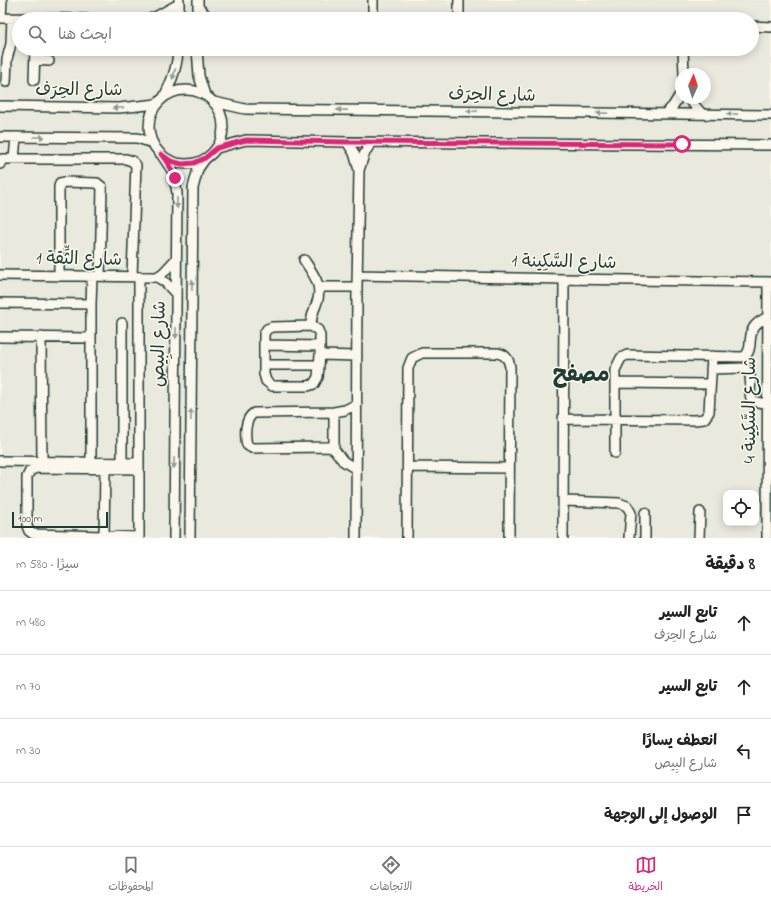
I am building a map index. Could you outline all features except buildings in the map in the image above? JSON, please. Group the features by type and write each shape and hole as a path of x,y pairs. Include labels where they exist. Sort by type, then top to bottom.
{"street":[{"path":"2,0 1,18 12,19 11,44 4,59 6,82"},
{"path":"373,0 373,12"},
{"path":"459,12 460,0"},
{"path":"163,12 179,2"},
{"path":"759,26 771,27"},
{"path":"34,80 35,56"},
{"path":"178,56 172,82 164,97 157,104 149,123 150,133 161,154 171,161 182,164 194,163 205,158 217,148 246,140 771,145"},
{"path":"198,56 199,76 205,95"},
{"path":"683,56 684,68"},
{"path":"35,60 49,61"},
{"path":"164,97 174,92 184,90 195,91 205,95 214,102 221,112 223,124 222,137 217,148"},
{"name":"شارع الحِرَف","path":"214,102 245,109 771,115"},
{"path":"665,114 675,103"},
{"name":"شارع الحِرَف","path":"0,106 119,108 157,104"},
{"path":"693,104 702,114"},
{"path":"0,137 138,138 154,143"},
{"path":"14,159 16,137"},
{"path":"347,142 354,154 359,170"},
{"path":"356,538 359,170 364,155 371,142"},
{"name":"شارع البِيص","path":"161,154 173,172 176,185 174,538"},
{"name":"شارع البِيص","path":"190,538 194,188 196,175 205,158"},
{"path":"0,164 2,159 126,159 132,161 136,165 136,277 139,466 139,537 38,535 31,532 27,526 27,477 30,471 36,468 105,469 139,466"},
{"path":"59,276 60,183 97,183 102,187 96,276 92,304 91,462"},
{"path":"176,259 164,273 157,277 165,282 176,294"},
{"path":"304,260 319,287 320,296 312,313 311,326"},
{"name":"شارع السَّكِينة 1","path":"357,274 769,282"},
{"name":"شارع الثِّقة 1","path":"0,275 157,277"},
{"path":"563,538 564,279"},
{"name":"شارع السَّكِينة 4","path":"767,538 767,403 769,358 767,317 769,282"},
{"path":"319,287 357,287"},
{"path":"0,303 92,304"},
{"path":"615,453 615,370 621,358 627,355 744,357 748,354 750,349 750,337 753,328 757,323 767,317"},
{"path":"122,323 122,462"},
{"path":"311,326 318,330 320,336 320,365 318,377 314,384 308,386 272,386 266,380 264,374 264,334 267,329 272,327 311,326"},
{"path":"0,337 91,338"},
{"path":"41,337 42,462"},
{"path":"264,346 357,356"},
{"path":"407,538 408,368 412,358 422,353 497,353 506,357 510,367 509,538"},
{"path":"563,419 704,419 709,412 712,356"},
{"path":"264,365 320,365"},
{"path":"711,369 743,368 748,370 751,376 750,394 752,400 756,403 767,403"},
{"path":"615,383 710,384"},
{"path":"356,469 343,460 334,449 325,446 252,448 247,445 246,440 247,421 254,413 334,412 345,410 357,404"},
{"path":"334,412 334,449"},
{"path":"0,461 122,462 139,466"},
{"path":"408,467 509,468"},
{"path":"104,536 105,469"},
{"path":"563,501 619,503 627,506 630,513 629,538"},
{"path":"699,538 700,512"},
{"path":"645,513 645,538"}],"shaded area":[{"path":"0,0 771,0 771,538 0,538"}],"district":[{"name":"مصفح","path":"581,376"}],"route":[{"path":"175,178 166,159 161,154 171,161 182,164 194,163 212,154 217,148 246,140 682,144"}]}
